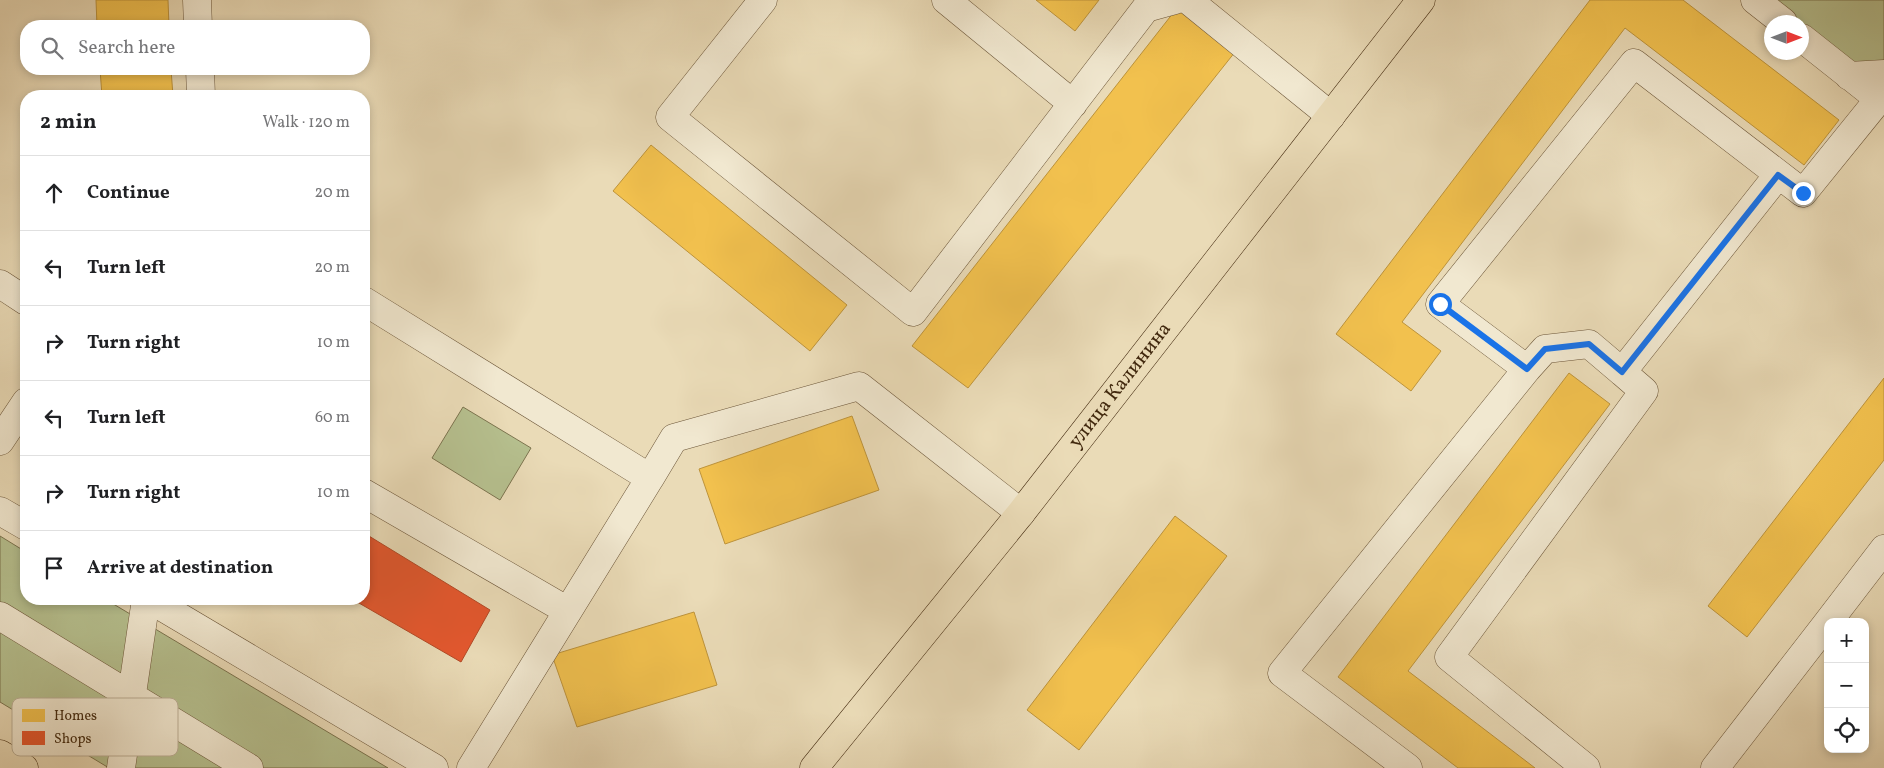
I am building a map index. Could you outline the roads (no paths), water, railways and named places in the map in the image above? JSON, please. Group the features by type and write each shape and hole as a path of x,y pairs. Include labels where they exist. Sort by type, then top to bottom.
{"main road":[{"name":"улица Калинина","path":"814,768 1020,513 1421,0"},
{"path":"0,754 24,768"}],"street":[{"path":"197,0 198,20"},
{"path":"763,0 670,117 913,312 1146,8 1175,0"},
{"path":"946,0 1073,104"},
{"path":"1188,0 1331,116"},
{"path":"1755,0 1774,15"},
{"path":"1527,369 1440,304 1634,62 1803,193 1879,99 1809,44"},
{"path":"1849,76 1884,74"},
{"path":"200,75 201,90"},
{"path":"1622,372 1778,175"},
{"path":"0,284 20,296"},
{"path":"370,305 650,478"},
{"path":"1408,768 1282,673 1545,349 1589,344 1644,391 1449,657 1586,768"},
{"path":"471,768 674,438 859,386 1020,513"},
{"path":"0,441 20,411"},
{"path":"370,496 568,612"},
{"path":"0,511 20,523"},
{"path":"1831,618 1884,550"},
{"path":"132,696 146,605"},
{"path":"157,605 434,768"},
{"path":"0,616 135,698"},
{"path":"1715,768 1824,627"},
{"path":"178,724 249,768"}]}
